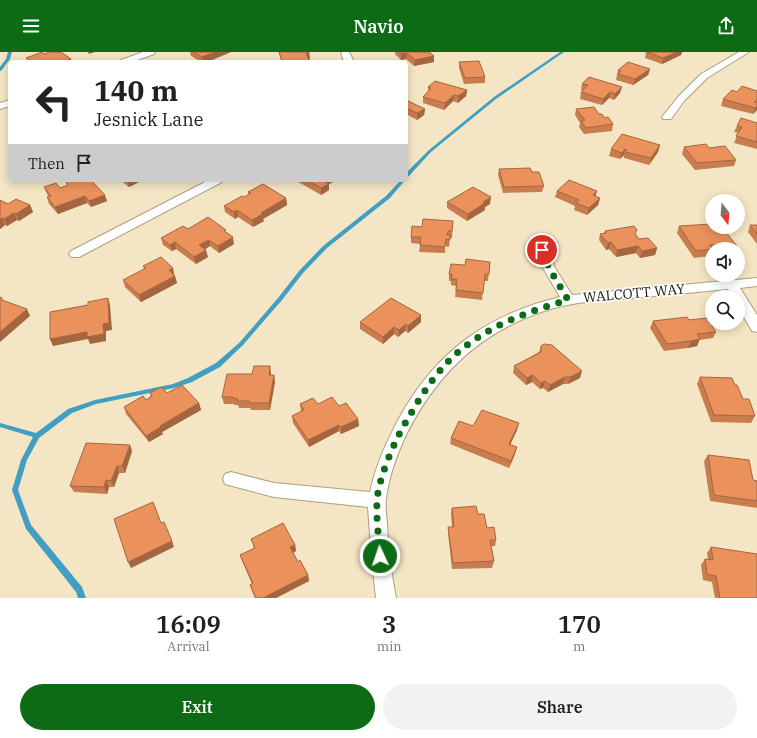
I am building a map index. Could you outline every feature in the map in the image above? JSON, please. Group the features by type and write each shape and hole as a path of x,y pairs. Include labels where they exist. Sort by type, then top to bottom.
{"street":[{"path":"129,60 151,52"},
{"path":"667,117 681,99 704,76 745,52"},
{"path":"75,254 214,182"},
{"path":"542,250 549,268 568,300"},
{"name":"WALCOTT WAY","path":"386,598 380,556 377,500 384,471 394,442 432,381 457,353 492,329 514,318 538,308 568,300 757,282"},
{"path":"732,285 757,327"},
{"path":"231,479 274,490 377,500"}],"building":[{"path":"42,52 44,54 50,52 61,52 71,59 29,60 26,58"},
{"path":"193,52 216,52 202,57"},
{"path":"279,52 309,52 306,53 309,60 282,60"},
{"path":"399,52 429,52 434,56 415,60 407,53 401,54"},
{"path":"647,52 677,52 663,58"},
{"path":"479,61 485,77 465,78 459,62"},
{"path":"628,62 650,69 635,79 618,74 621,71 618,70"},
{"path":"589,77 622,87 615,94 610,92 603,99 581,92 588,85 582,84"},
{"path":"435,81 467,90 458,96 454,95 445,103 423,97 431,88 428,87"},
{"path":"742,86 757,91 757,99 754,102 757,103 757,106 755,108 723,99 732,90 737,92"},
{"path":"408,101 425,109 417,113 408,109"},
{"path":"594,107 599,114 602,114 605,118 608,117 613,124 586,128 581,121 585,120 576,109"},
{"path":"741,118 757,123 757,142 736,136 742,127 737,126"},
{"path":"622,134 660,145 651,158 625,152 627,150 625,149 622,153 611,149"},
{"path":"706,144 709,148 725,146 736,160 697,163 684,147"},
{"path":"530,168 532,172 539,172 544,186 504,187 499,169"},
{"path":"569,180 597,191 593,195 600,198 589,208 576,203 579,200 557,191"},
{"path":"66,182 93,182 105,195 89,201 85,196 55,207 47,197 51,196 44,187 56,183 60,188 68,185"},
{"path":"310,182 326,182 329,184 321,188"},
{"path":"263,184 286,198 252,220 237,210 234,212 224,206 242,196 244,197 251,193 248,192"},
{"path":"473,187 491,197 483,202 485,203 468,214 447,202"},
{"path":"16,199 30,205 16,214 14,213 0,220 0,200 8,204"},
{"path":"208,217 233,237 218,246 209,240 199,245 206,250 194,257 175,242 170,245 161,238 183,226 188,229"},
{"path":"423,219 453,221 452,231 448,231 447,235 450,235 450,240 446,239 445,247 420,245 421,237 411,237 412,226 422,227"},
{"path":"705,224 705,234 727,234 734,242 705,242 705,250 696,251 679,226"},
{"path":"750,225 757,225 757,234"},
{"path":"634,226 637,230 635,234 639,239 648,238 657,248 642,251 638,246 617,250 611,242 608,243 600,234 606,233 605,231"},
{"path":"161,257 173,268 169,270 175,276 139,295 123,280 146,268 143,266"},
{"path":"466,259 490,262 489,274 485,274 483,293 456,290 457,279 451,279 452,274 449,274 451,264 465,265"},
{"path":"0,297 2,300 27,309 0,332"},
{"path":"108,298 109,323 103,324 104,334 87,337 87,332 50,339 50,312 88,305 88,302"},
{"path":"391,298 421,315 408,326 406,324 399,330 394,327 383,337 360,322"},
{"path":"687,317 689,320 705,318 705,330 715,330 716,332 697,334 700,339 667,344 653,321"},
{"path":"544,344 552,345 582,371 570,377 565,377 550,385 545,381 541,383 533,375 527,378 514,366 541,352 541,346"},
{"path":"254,366 270,366 269,375 274,375 269,403 250,403 249,401 237,401 238,399 233,397 222,397 227,374 252,374"},
{"path":"700,377 732,378 743,399 749,399 755,416 714,415"},
{"path":"182,385 199,403 146,436 124,407 143,396 146,400 152,396 150,393 161,387 167,393"},
{"path":"332,397 339,406 346,403 358,419 341,427 339,425 308,440 292,416 304,410 300,404 313,398 318,404"},
{"path":"482,410 519,423 509,444 517,447 511,461 451,438 459,421 473,426"},
{"path":"86,443 130,445 122,466 117,466 111,481 106,480 104,487 70,486"},
{"path":"708,455 749,460 753,480 757,481 757,501 714,495"},
{"path":"153,502 161,523 164,522 172,541 128,562 114,519"},
{"path":"476,506 478,514 484,514 487,528 494,527 496,540 490,540 494,561 453,563 448,527 454,527 452,508"},
{"path":"283,523 295,545 290,547 298,562 300,560 308,575 263,598 256,598 250,585 253,583 240,555 255,548 251,539"},
{"path":"711,547 757,554 757,598 720,598 716,576 707,574 705,559 713,560"}],"waterway":[{"path":"0,70 8,59 10,52"},
{"path":"408,174 430,151 495,98 562,52"},
{"path":"37,436 70,411 95,402 174,386 190,380 218,365 241,344 301,272 325,247 388,197 401,182"},
{"path":"0,425 37,436"},
{"path":"37,436 24,460 15,490 28,527 79,590 82,598"}],"route":[{"path":"380,556 377,500 384,471 394,442 412,410 432,381 457,353 492,329 538,308 568,300 549,268 542,250"}]}
